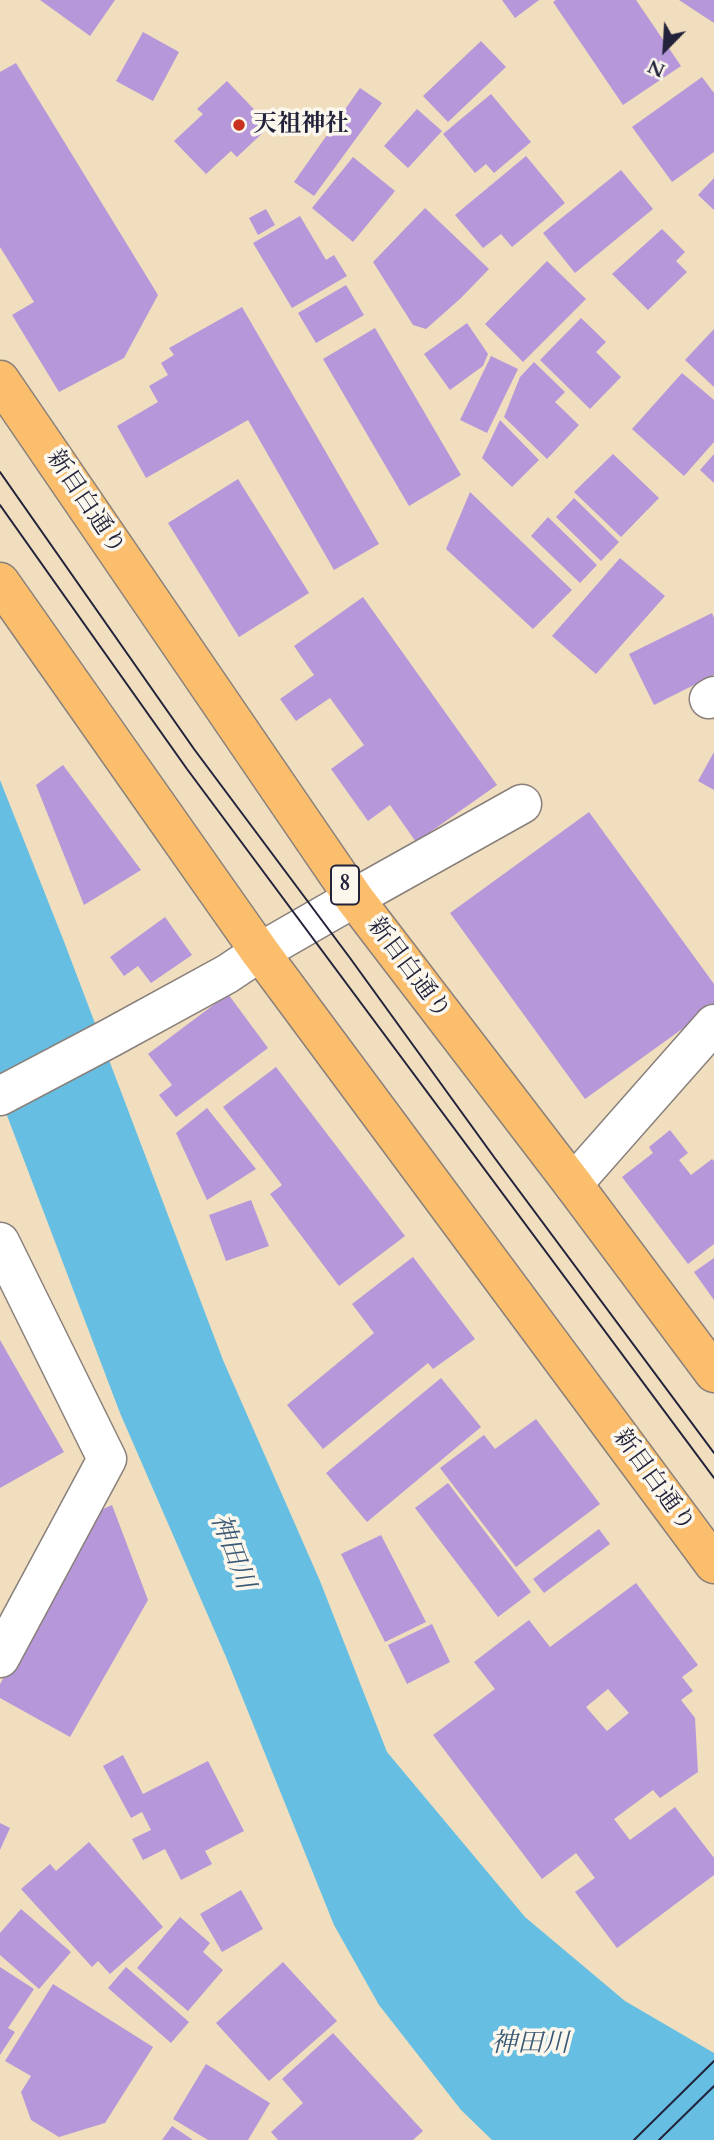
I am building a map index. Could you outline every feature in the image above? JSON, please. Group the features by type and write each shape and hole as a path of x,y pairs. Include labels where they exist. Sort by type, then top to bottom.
{"main road":[{"name":"新目白通り","path":"0,380 354,898 714,1373"},
{"name":"新目白通り","path":"0,582 260,952 714,1564"}],"street":[{"path":"0,1096 227,974 260,952 522,804"},
{"path":"573,1184 714,1024"},
{"path":"0,1242 107,1459 0,1658"}],"water":[{"name":"神田川","path":"0,780 223,1360 320,1581 387,1752 525,1917 625,2001 714,2053 714,2140 492,2140 461,2110 379,2005 334,1925 226,1657 120,1413 0,1097"}],"building":[{"path":"40,0 115,0 90,36"},
{"path":"502,0 539,0 515,18"},
{"path":"636,0 681,66 623,105 553,2"},
{"path":"679,0 714,0 714,23"},
{"path":"143,32 179,52 153,101 116,81"},
{"path":"481,41 506,67 448,122 423,96"},
{"path":"16,63 158,295 124,358 59,392 12,315 34,302 0,247 0,72"},
{"path":"702,77 714,93 714,152 672,182 632,127"},
{"path":"227,81 270,126 237,157 231,151 206,174 174,141 203,114 197,109"},
{"path":"360,88 382,103 314,196 294,182"},
{"path":"491,94 531,142 494,173 486,164 475,173 443,134"},
{"path":"417,109 442,131 408,168 384,146"},
{"path":"526,156 565,203 512,247 501,234 483,248 455,215"},
{"path":"353,157 395,191 353,242 312,208"},
{"path":"621,170 653,209 575,273 543,233"},
{"path":"714,178 714,210 698,195"},
{"path":"425,208 489,269 426,329 413,325 373,262"},
{"path":"266,209 275,225 258,235 249,218"},
{"path":"300,216 326,260 334,255 347,276 292,308 253,243"},
{"path":"662,229 685,252 676,261 687,272 648,310 612,274"},
{"path":"547,261 586,299 523,362 485,324"},
{"path":"346,285 364,315 316,343 298,313"},
{"path":"242,307 379,544 334,570 248,420 146,478 117,426 158,402 149,386 168,375 161,363 174,355 169,348"},
{"path":"581,318 606,342 596,352 621,377 590,409 540,360"},
{"path":"467,323 488,354 483,366 450,390 424,354"},
{"path":"375,328 461,475 409,506 323,359"},
{"path":"714,329 714,387 685,360"},
{"path":"491,356 518,369 487,433 460,420"},
{"path":"534,362 565,392 555,402 579,425 547,459 504,417 520,377"},
{"path":"682,373 714,400 714,442 684,476 632,429"},
{"path":"500,420 539,460 512,487 482,458"},
{"path":"613,454 659,498 621,537 574,492"},
{"path":"714,454 714,483 700,470"},
{"path":"238,479 309,593 239,637 168,523"},
{"path":"470,492 572,590 533,629 446,549"},
{"path":"574,498 619,542 601,561 556,517"},
{"path":"548,517 597,565 580,583 531,536"},
{"path":"620,558 665,596 596,674 552,636"},
{"path":"363,597 497,785 416,842 390,805 368,821 331,769 364,745 330,698 296,721 280,699 314,675 294,646"},
{"path":"712,613 714,675 654,705 629,654"},
{"path":"714,752 714,790 698,781"},
{"path":"63,765 141,870 84,905 36,785"},
{"path":"589,812 714,984 714,1006 585,1099 450,913"},
{"path":"165,917 192,955 151,983 138,966 124,976 110,957"},
{"path":"228,994 268,1048 176,1117 159,1095 172,1085 148,1054"},
{"path":"276,1067 405,1236 339,1286 270,1194 282,1185 223,1107"},
{"path":"207,1108 256,1169 207,1200 176,1133"},
{"path":"670,1130 688,1153 679,1160 691,1175 712,1159 714,1161 714,1244 688,1264 622,1177 653,1153 649,1147"},
{"path":"251,1200 269,1246 226,1261 209,1215"},
{"path":"413,1257 475,1339 433,1369 428,1363 323,1449 287,1405 374,1333 352,1304"},
{"path":"714,1258 714,1300 694,1272"},
{"path":"0,1340 64,1452 0,1488"},
{"path":"441,1378 481,1427 367,1522 326,1473"},
{"path":"536,1419 600,1504 516,1567 440,1468 484,1435 495,1449"},
{"path":"448,1483 531,1592 498,1617 415,1508"},
{"path":"112,1505 148,1600 70,1737 0,1698 0,1684 73,1557 92,1514"},
{"path":"599,1529 610,1544 544,1593 533,1579"},
{"path":"381,1535 426,1622 385,1642 341,1554"},
{"path":"636,1583 698,1665 682,1677 693,1691 681,1700 695,1718 698,1772 660,1798 653,1790 614,1819 630,1840 675,1807 714,1858 714,1875 617,1948 575,1892 595,1878 576,1853 542,1879 433,1735 495,1689 474,1662 529,1620 550,1647","holes":["608,1689 629,1713 607,1731 586,1707"]},
{"path":"432,1624 450,1662 407,1684 388,1645"},
{"path":"123,1755 143,1794 208,1761 244,1831 205,1851 212,1864 181,1880 165,1849 143,1860 132,1839 151,1830 142,1812 131,1818 103,1766"},
{"path":"0,1823 10,1828 0,1850"},
{"path":"89,1842 163,1927 110,1974 98,1961 92,1967 21,1889 50,1864 56,1871"},
{"path":"241,1890 263,1929 222,1952 200,1914"},
{"path":"21,1909 71,1952 39,1989 0,1955 0,1933"},
{"path":"180,1917 210,1943 203,1952 223,1970 188,2011 137,1968"},
{"path":"283,1962 337,2021 269,2081 216,2023"},
{"path":"0,1967 34,1989 8,2028 15,2032 0,2055"},
{"path":"126,1967 189,2022 171,2043 108,1988"},
{"path":"53,1984 153,2047 105,2123 59,2137 31,2120 21,2092 31,2076 5,2061"},
{"path":"333,2033 423,2131 413,2140 278,2140 271,2132 303,2103 282,2079"},
{"path":"206,2064 270,2103 248,2140 208,2140 173,2119"},
{"path":"172,2126 193,2140 162,2140"}],"tram line":[{"path":"0,472 194,749 714,1453"},
{"path":"0,505 187,769 714,1478"},
{"path":"634,2140 714,2061"},
{"path":"659,2140 714,2086"}],"place":[{"name":"天祖神社","path":"239,125"}]}
